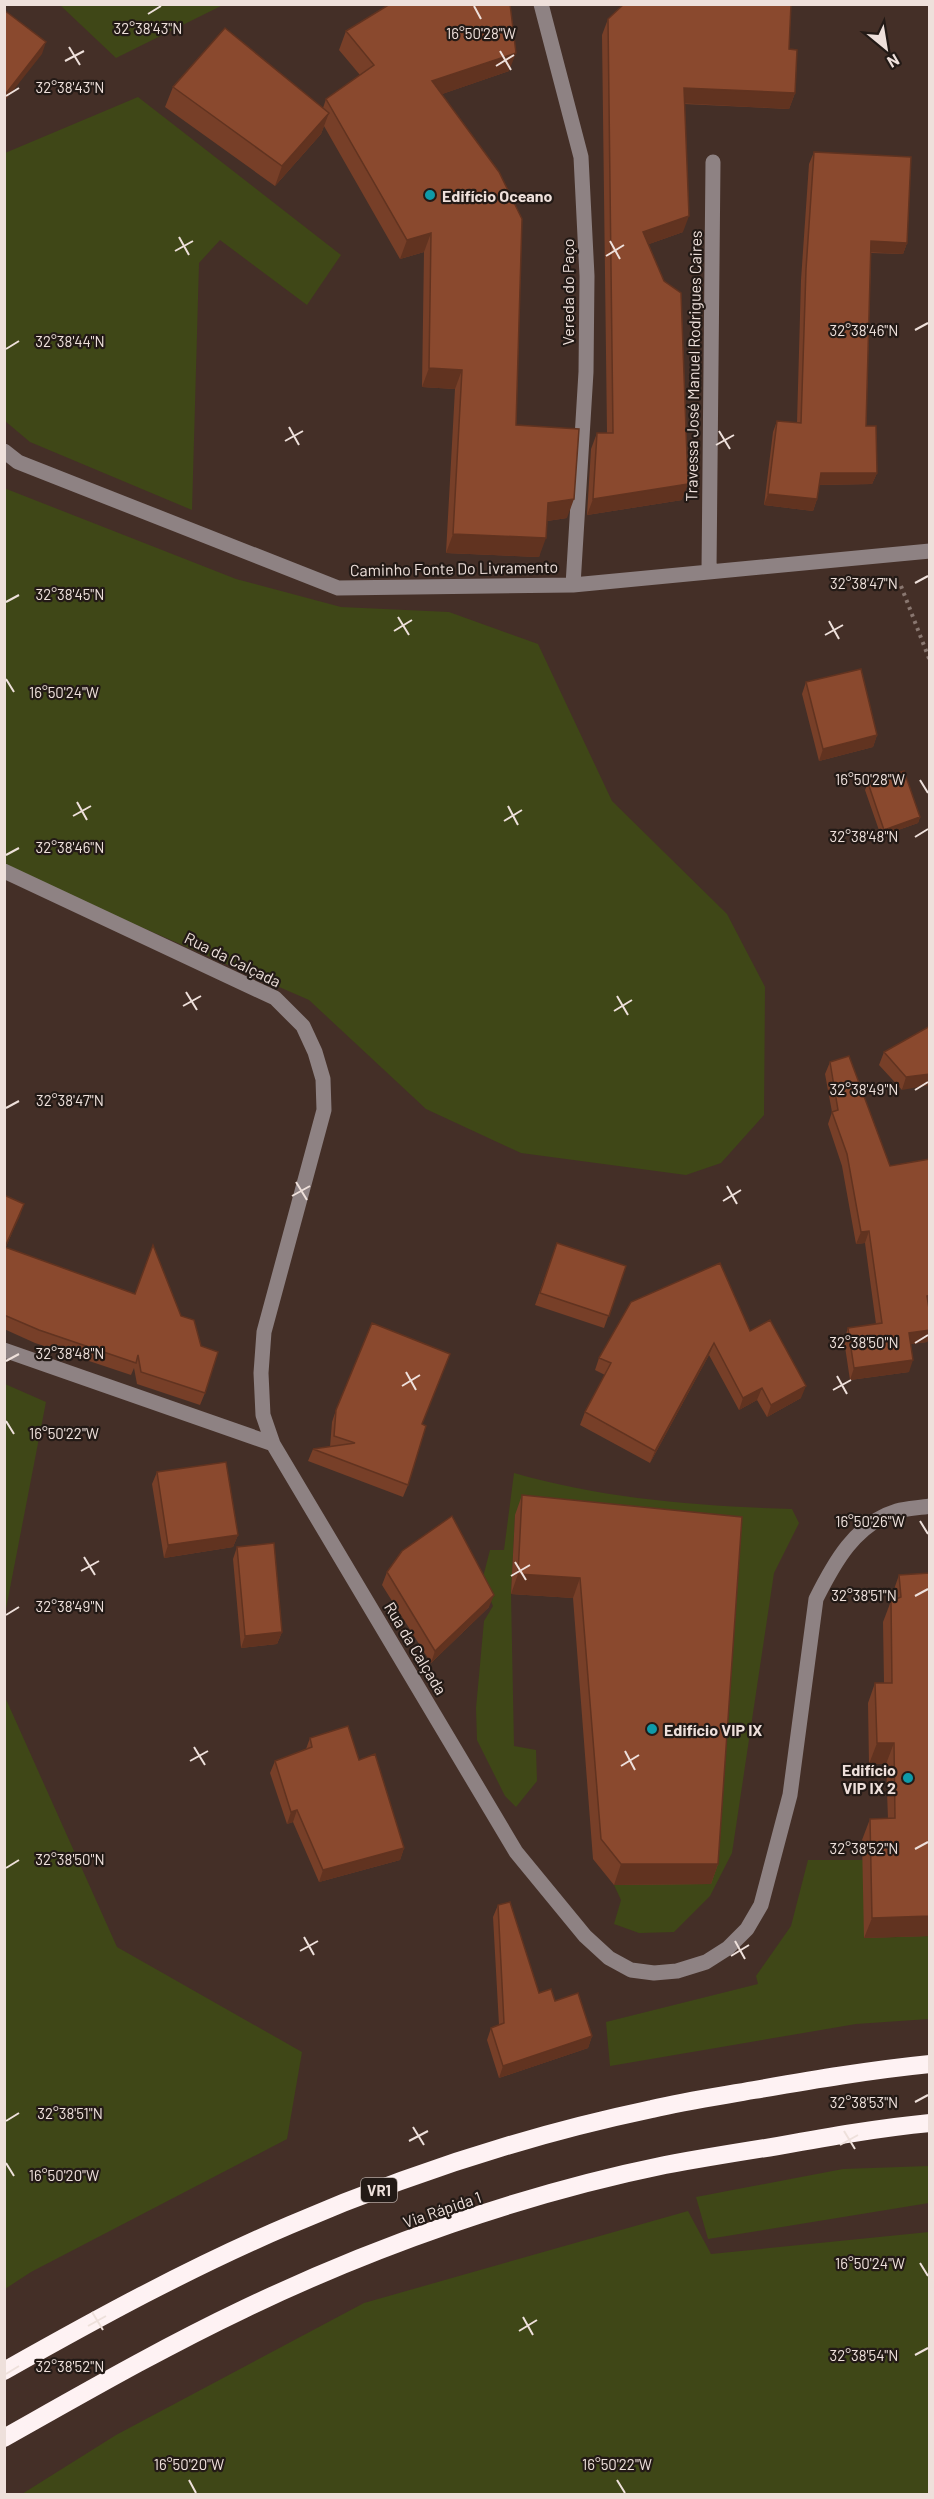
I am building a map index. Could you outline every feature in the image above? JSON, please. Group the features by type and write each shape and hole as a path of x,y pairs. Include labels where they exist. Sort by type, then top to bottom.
{"highway":[{"name":"VR1","path":"4,2371 119,2306 204,2263 280,2229 380,2189 469,2158 652,2109 867,2070 930,2064"},
{"name":"Via Rápida 1","path":"4,2438 146,2358 245,2308 347,2264 451,2225 557,2192 664,2165 891,2127 930,2123"}],"street":[{"name":"Vereda do Paço","path":"541,4 581,158 587,276 586,372 573,585"},
{"name":"Travessa José Manuel Rodrigues Caires","path":"709,570 713,162"},
{"name":"Caminho Fonte Do Livramento","path":"4,451 18,462 338,588 573,585 709,570 930,551"},
{"name":"Rua da Calçada","path":"4,871 275,998 303,1026 315,1052 323,1079 324,1110 264,1332 261,1373 263,1415 273,1444 516,1852 585,1936 609,1958 631,1970 654,1973 677,1971 706,1962 728,1948 747,1929 761,1905 790,1795 816,1599 829,1573 855,1536 896,1511 930,1506"},
{"path":"4,1350 273,1444"}],"path":[{"path":"888,554 930,661"}],"green space":[{"path":"60,5 223,5 116,58"},
{"path":"138,97 341,255 307,305 220,240 199,263 192,510 30,442 5,421 5,153"},
{"path":"4,488 236,579 341,607 449,612 538,644 612,801 727,914 765,987 764,1115 721,1163 686,1175 521,1153 426,1109 309,1000 5,868"},
{"path":"5,1384 46,1402 5,1614"},
{"path":"514,1473 582,1489 652,1500 792,1509 799,1523 774,1573 732,1853 710,1896 674,1932 639,1933 614,1924 621,1900 614,1885 734,1537 515,1515 511,1594 514,1746 536,1750 537,1781 516,1807 505,1796 477,1740 476,1708 484,1621 493,1606 482,1581 490,1550 504,1550"},
{"path":"5,1697 117,1947 302,2052 287,2139 31,2272 5,2289"},
{"path":"808,1860 863,1860 865,1938 929,1936 929,2019 856,2024 610,2066 606,2022 758,1984 756,1976 791,1926"},
{"path":"929,2166 929,2203 708,2239 696,2197 843,2169"},
{"path":"688,2211 711,2254 929,2232 929,2494 22,2494 116,2435 364,2303"}],"building":[{"name":"Edifício Oceano","path":"390,4 510,4 516,53 432,81 499,172 522,219 516,425 579,429 574,499 548,503 546,538 453,534 462,370 429,368 431,233 407,240 326,99 374,65 346,31"},
{"path":"624,4 791,4 789,49 797,50 795,93 684,88 689,216 643,232 664,281 681,293 688,484 593,499 597,433 613,433 608,19"},
{"path":"4,10 46,42 4,96"},
{"path":"225,28 329,113 282,166 173,87"},
{"path":"814,152 911,157 907,243 871,241 866,426 876,426 877,473 821,473 817,499 768,494 777,421 801,423 806,269"},
{"path":"861,669 877,735 823,749 806,682"},
{"path":"904,771 920,817 884,830 868,783"},
{"path":"930,1026 930,1074 906,1077 884,1052"},
{"path":"849,1056 890,1166 930,1159 930,1295 927,1296 930,1330 909,1333 913,1360 854,1368 848,1328 882,1323 869,1231 861,1232 847,1154 832,1112 838,1110 830,1062"},
{"path":"4,1195 24,1204 5,1247 135,1294 153,1245 181,1316 194,1320 201,1346 218,1352 205,1393 141,1372 138,1355 136,1363 39,1330 4,1315"},
{"path":"557,1243 626,1266 609,1316 540,1293"},
{"path":"720,1263 750,1331 770,1320 806,1386 771,1405 762,1388 743,1398 714,1343 655,1451 585,1412 611,1363 599,1358 631,1302"},
{"path":"372,1323 450,1354 422,1424 426,1426 408,1485 313,1449 355,1443 334,1436 336,1410"},
{"path":"226,1462 238,1535 168,1545 157,1472"},
{"name":"Edifício VIP IX","path":"522,1495 742,1517 718,1864 621,1864 601,1839 580,1578 518,1574"},
{"path":"452,1516 494,1595 435,1651 387,1572 402,1551"},
{"path":"274,1543 282,1632 245,1636 237,1547"},
{"name":"Edifício VIP IX 2","path":"930,1573 930,1916 872,1918 870,1819 895,1818 894,1743 877,1743 875,1683 892,1683 891,1601 901,1597 899,1575"},
{"path":"348,1726 359,1760 375,1754 404,1848 323,1870 297,1810 291,1812 275,1761 312,1747 310,1738"},
{"path":"510,1902 539,1993 551,1989 555,2001 578,1993 592,2036 503,2066 491,2028 504,2023 498,1905"}],"place":[{"name":"Edifício Oceano","path":"430,195"},
{"name":"Edifício VIP IX","path":"652,1729"},
{"name":"Edifício VIP IX 2","path":"908,1778"}]}
